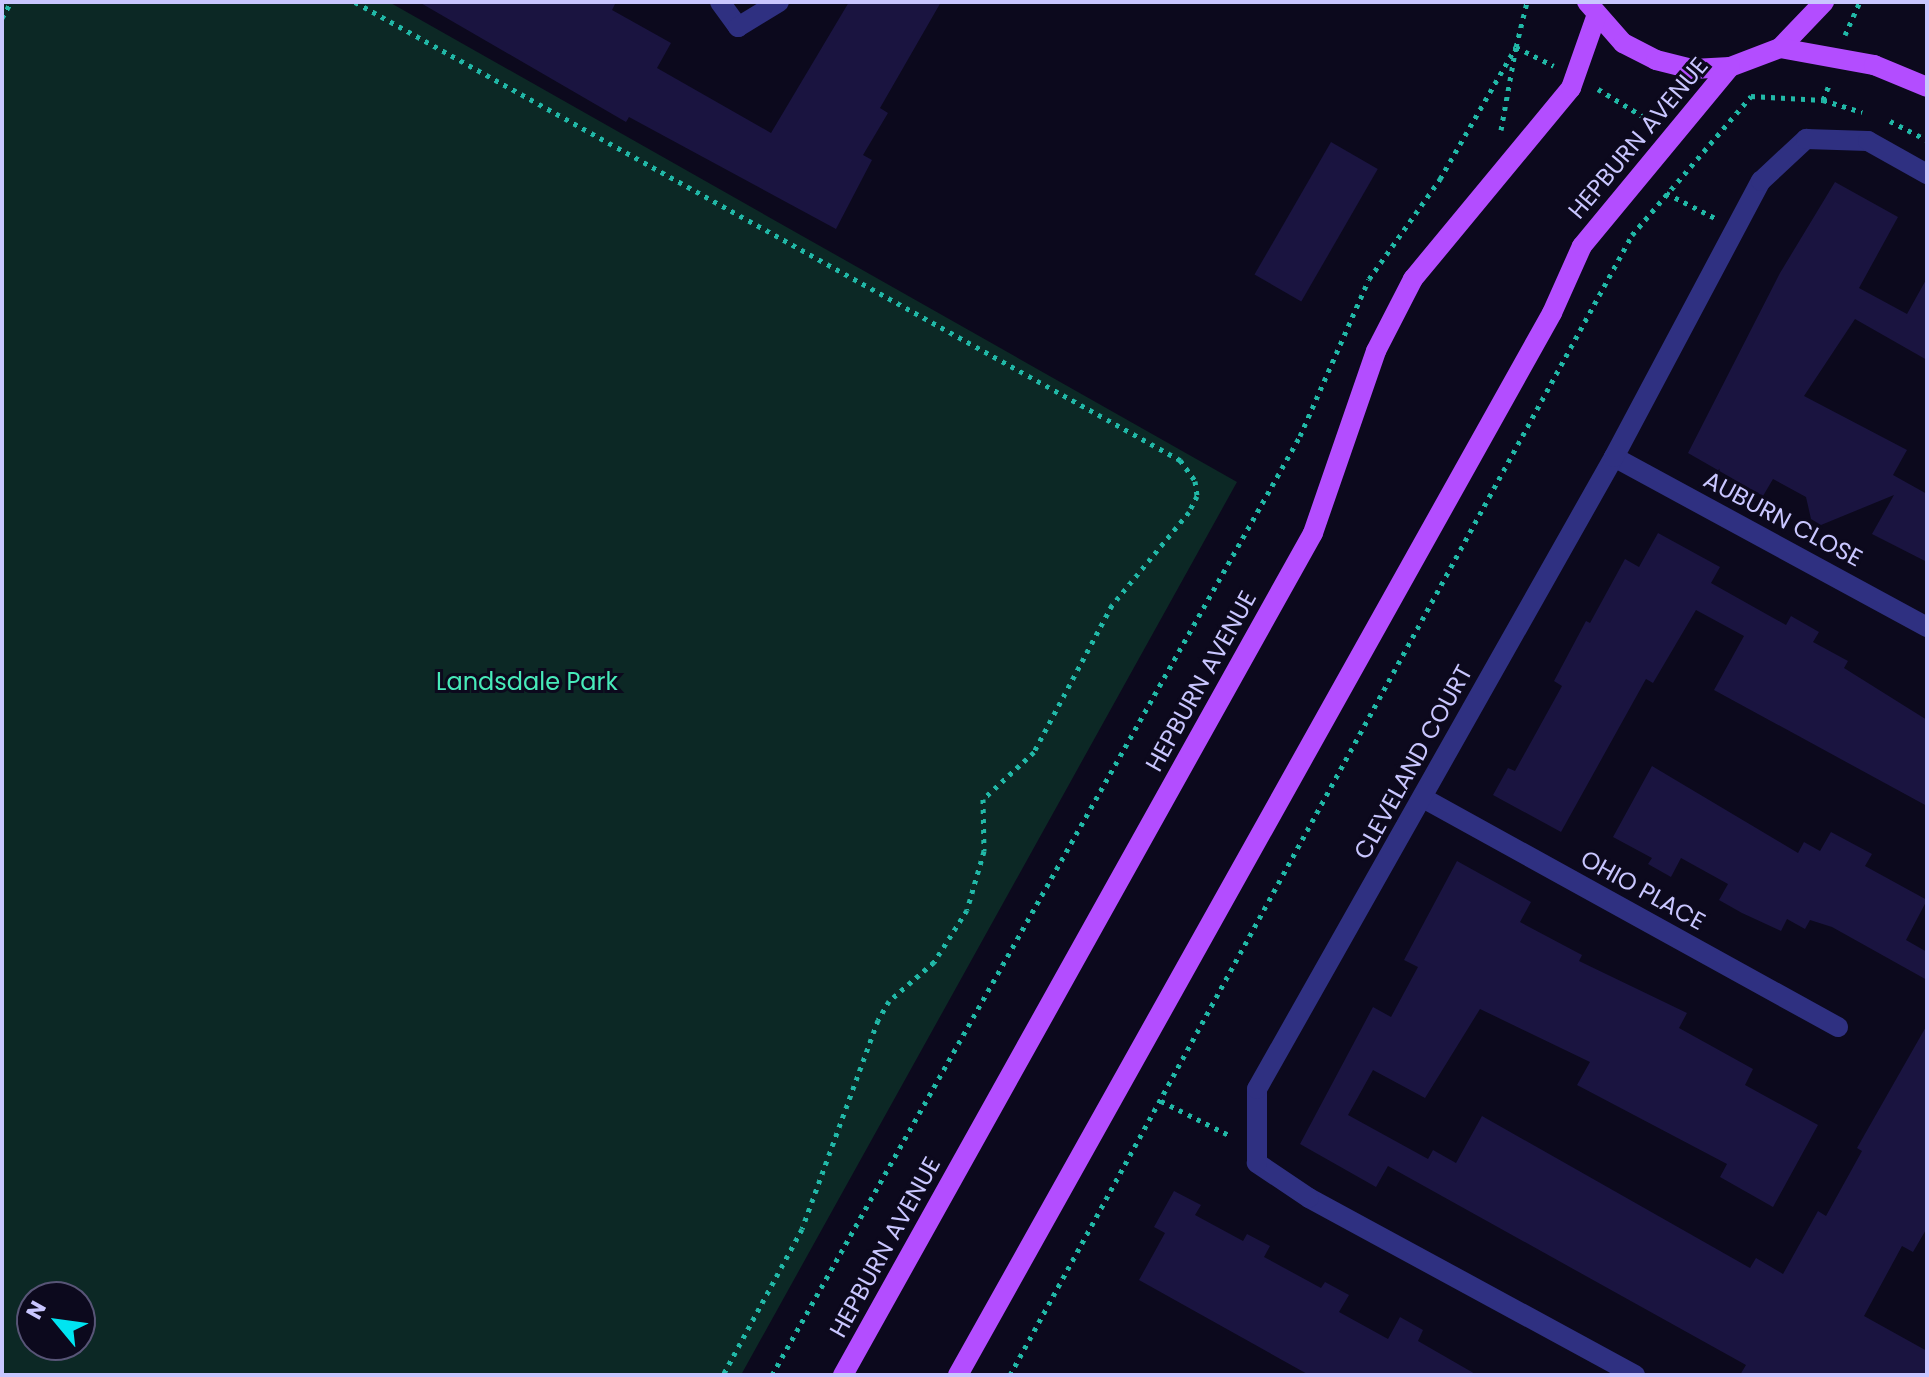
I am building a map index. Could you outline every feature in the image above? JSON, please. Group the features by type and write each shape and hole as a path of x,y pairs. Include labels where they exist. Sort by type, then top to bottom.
{"main road":[{"path":"1591,9 1623,43 1656,60 1693,69 1730,67 1780,48 1824,2"},
{"name":"HEPBURN AVENUE","path":"843,1375 1313,533 1376,351 1413,279 1528,143 1574,77 1591,9"},
{"path":"1780,48 1874,65 1927,87"},
{"name":"HEPBURN AVENUE","path":"958,1375 1552,313 1582,246 1730,67"}],"street":[{"path":"720,2 738,27 779,2"},
{"name":"CLEVELAND COURT","path":"1635,1375 1309,1198 1257,1163 1253,1137 1257,1089 1614,457 1761,181 1806,139 1868,141 1927,174"},
{"name":"AUBURN CLOSE","path":"1614,457 1927,627"},
{"name":"OHIO PLACE","path":"1423,798 1838,1027"}],"path":[{"path":"2,18 11,2"},
{"path":"355,2 1180,460 1195,481 1197,496 1189,512 1112,605 1034,752 983,799 984,851 967,910 934,962 889,1001 878,1020 802,1229 723,1375"},
{"path":"772,1375 1300,436 1369,279 1440,179 1516,47 1527,2"},
{"path":"1516,47 1644,113 1669,138"},
{"path":"1010,1375 1632,235 1751,96 1823,100"},
{"path":"1666,193 1736,228"},
{"path":"1161,1101 1222,1136 1253,1137"}],"green space":[{"name":"Landsdale Park","path":"2,2 389,2 1237,482 741,1375 2,1375"}],"building":[{"path":"419,2 616,2 612,10 671,43 657,68 771,133 849,2 941,2 880,108 888,113 863,155 872,160 836,229 629,117 626,122"},
{"path":"1331,142 1378,169 1301,302 1254,275"},
{"path":"1835,182 1898,217 1859,288 1907,314 1927,278 1927,360 1855,319 1804,396 1907,450 1893,475 1927,494 1927,562 1872,534 1894,495 1821,525 1811,519 1806,497 1773,479 1763,496 1688,453 1780,273"},
{"path":"1658,533 1720,567 1711,583 1786,625 1791,616 1819,632 1813,642 1848,661 1844,668 1927,720 1927,806 1714,690 1744,636 1696,610 1653,683 1646,679 1561,832 1493,795 1508,768 1515,771 1562,686 1554,681 1586,621 1590,623 1625,559 1639,567"},
{"path":"1652,766 1798,853 1804,842 1820,851 1831,832 1872,854 1865,866 1927,900 1906,940 1927,952 1927,980 1832,927 1810,920 1805,929 1787,919 1781,931 1719,900 1728,884 1681,858 1671,877 1648,864 1652,858 1613,837"},
{"path":"1457,861 1531,902 1520,922 1582,955 1579,961 1687,1013 1679,1028 1753,1069 1745,1085 1818,1125 1773,1207 1720,1177 1727,1164 1577,1085 1590,1062 1480,1009 1425,1098 1373,1070 1348,1115 1428,1159 1433,1150 1456,1163 1482,1116 1750,1268 1756,1258 1783,1274 1818,1211 1826,1216 1862,1151 1857,1148 1927,1025 1927,1228 1913,1252 1902,1246 1864,1316 1927,1351 1927,1375 1740,1375 1746,1365 1388,1166 1376,1187 1300,1144 1373,1007 1391,1017 1418,967 1404,960"},
{"path":"1174,1191 1201,1205 1195,1215 1243,1241 1247,1234 1270,1246 1264,1257 1321,1288 1325,1282 1349,1295 1339,1312 1388,1339 1400,1317 1423,1330 1418,1341 1477,1375 1309,1375 1139,1280 1165,1233 1154,1227"}]}
